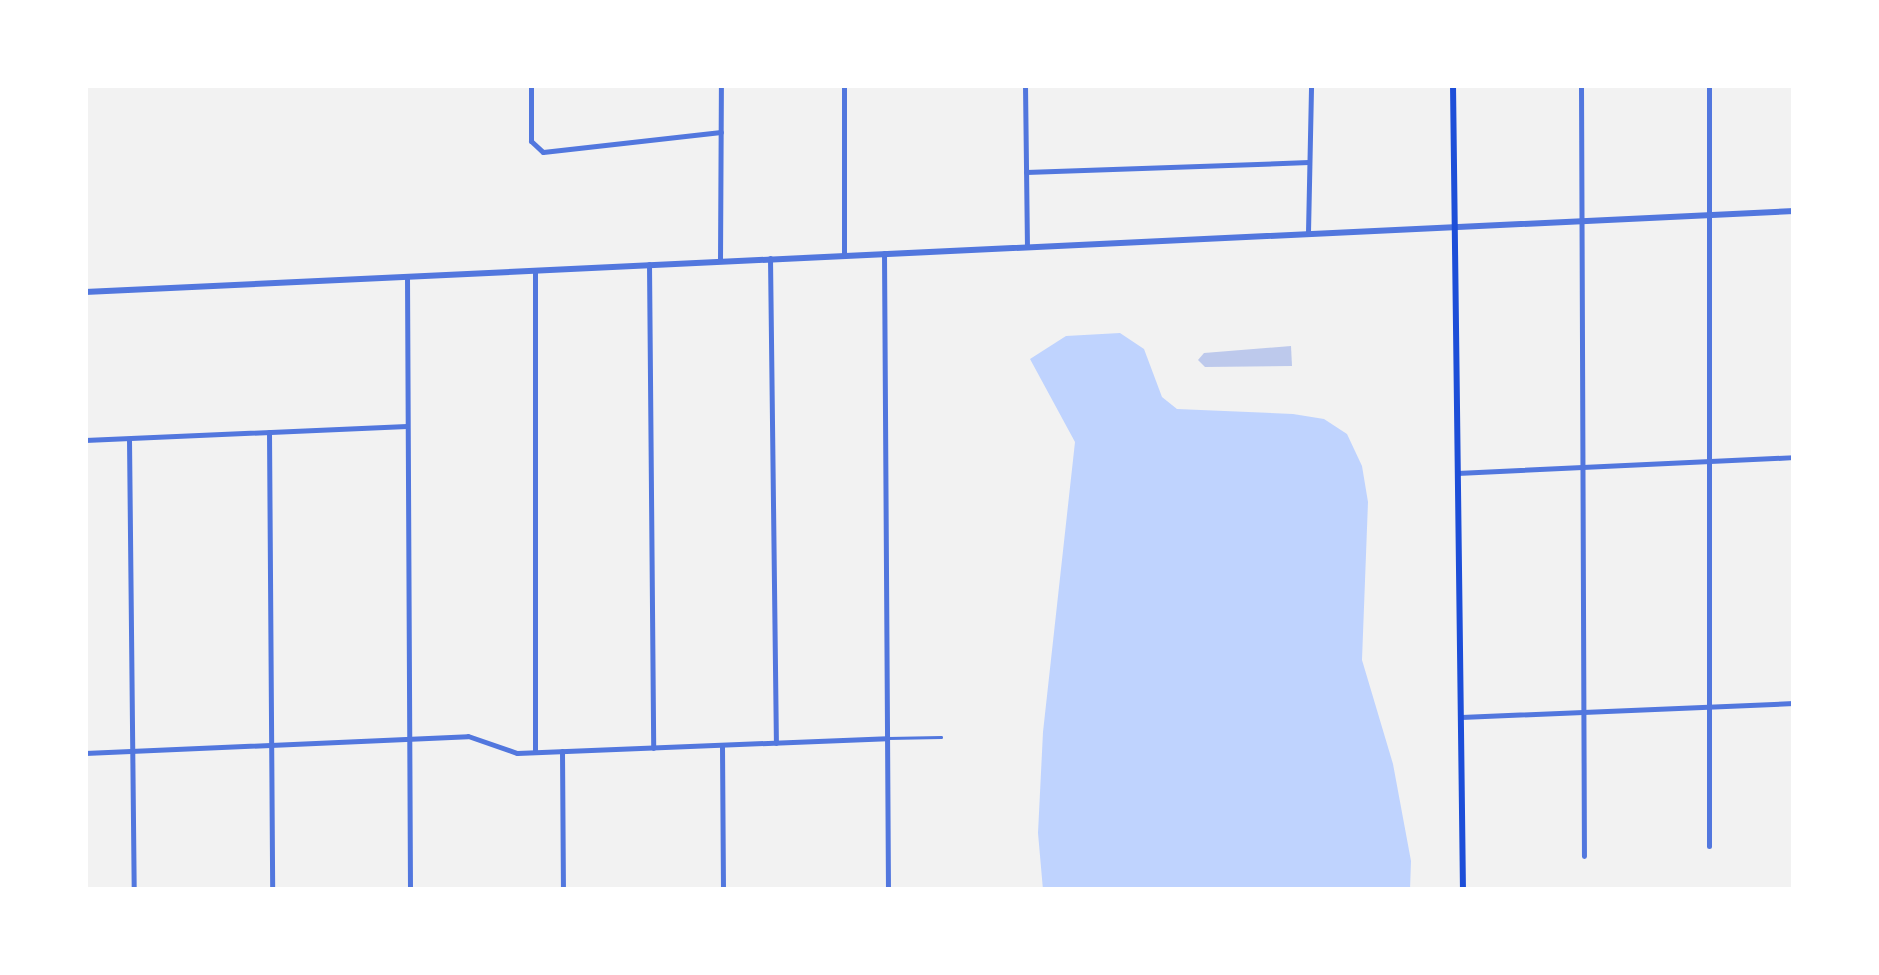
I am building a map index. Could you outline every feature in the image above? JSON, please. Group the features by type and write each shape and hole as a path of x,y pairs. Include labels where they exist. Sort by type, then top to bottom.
{"main road":[{"path":"1453,85 1463,890"}],"street":[{"path":"532,85 532,141 543,152 720,132"},
{"path":"720,85 720,261"},
{"path":"844,85 844,255"},
{"path":"1025,85 1027,245"},
{"path":"1308,232 1310,85"},
{"path":"1582,85 1584,856"},
{"path":"1709,85 1709,846"},
{"path":"1026,172 1309,162"},
{"path":"85,292 1794,211"},
{"path":"884,253 888,890"},
{"path":"770,258 776,743"},
{"path":"649,264 653,748"},
{"path":"534,270 535,753"},
{"path":"407,276 410,890"},
{"path":"85,440 408,426"},
{"path":"269,432 272,890"},
{"path":"129,439 134,890"},
{"path":"1457,473 1794,458"},
{"path":"1460,717 1794,703"},
{"path":"85,753 483,737 517,753 886,738"},
{"path":"722,746 723,890"},
{"path":"562,751 563,890"}],"lane":[{"path":"886,738 941,738"}],"water":[{"path":"1120,333 1144,349 1162,397 1177,409 1293,414 1324,419 1347,434 1362,466 1368,502 1362,660 1393,764 1411,861 1410,890 1043,890 1038,833 1043,732 1075,442 1030,359 1066,336"}],"building":[{"path":"1291,346 1292,366 1205,367 1198,360 1204,353"}]}
